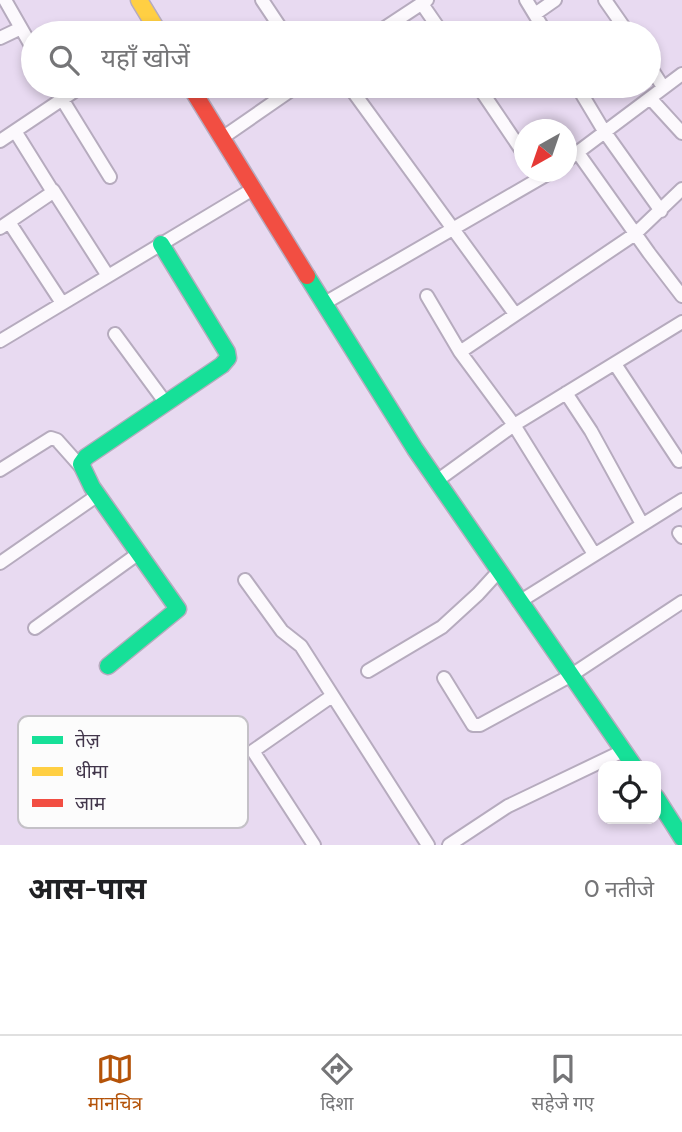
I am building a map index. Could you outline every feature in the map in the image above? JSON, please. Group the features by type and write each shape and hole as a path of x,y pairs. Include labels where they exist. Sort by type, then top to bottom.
{"main road":[{"path":"139,0 152,21"},
{"path":"197,98 415,449 630,761"},
{"path":"108,666 178,609 81,467 86,457 225,363 228,356 207,316 162,244"},
{"path":"661,805 682,838"}],"street":[{"path":"0,37 21,28 5,0"},
{"path":"262,0 276,21"},
{"path":"526,0 539,21"},
{"path":"535,14 555,0"},
{"path":"605,0 620,21"},
{"path":"396,21 425,2 435,21"},
{"path":"661,84 663,87 682,74"},
{"path":"222,138 280,98"},
{"path":"358,98 515,314"},
{"path":"486,98 514,139"},
{"path":"584,98 604,131 661,211"},
{"path":"682,134 650,98 579,153 682,296"},
{"path":"0,141 62,99 110,177"},
{"path":"15,131 108,276"},
{"path":"323,304 530,182"},
{"path":"460,352 635,234 682,188"},
{"path":"53,190 51,194 4,223 62,303"},
{"path":"0,341 253,190"},
{"path":"428,296 460,352 514,425 594,554"},
{"path":"438,480 514,425 682,322"},
{"path":"115,334 165,402"},
{"path":"615,364 680,461"},
{"path":"566,393 591,431 642,524"},
{"path":"0,470 51,438 57,440 81,467"},
{"path":"0,563 98,495"},
{"path":"519,602 682,500"},
{"path":"35,628 139,553"},
{"path":"368,671 442,627 499,571"},
{"path":"245,580 282,631 301,646 428,845"},
{"path":"444,678 475,726 570,676 682,602"},
{"path":"314,845 253,751 332,696"},
{"path":"449,845 508,806 623,751"}],"traffic: fast":[{"path":"108,666 178,609 92,487 81,464 86,457 222,365 228,358 227,352 161,244"},
{"path":"307,276 415,449 631,761"},
{"path":"661,805 682,838"}],"traffic: slow":[{"path":"139,0 152,21"}],"traffic: jam":[{"path":"197,98 307,276"}]}
